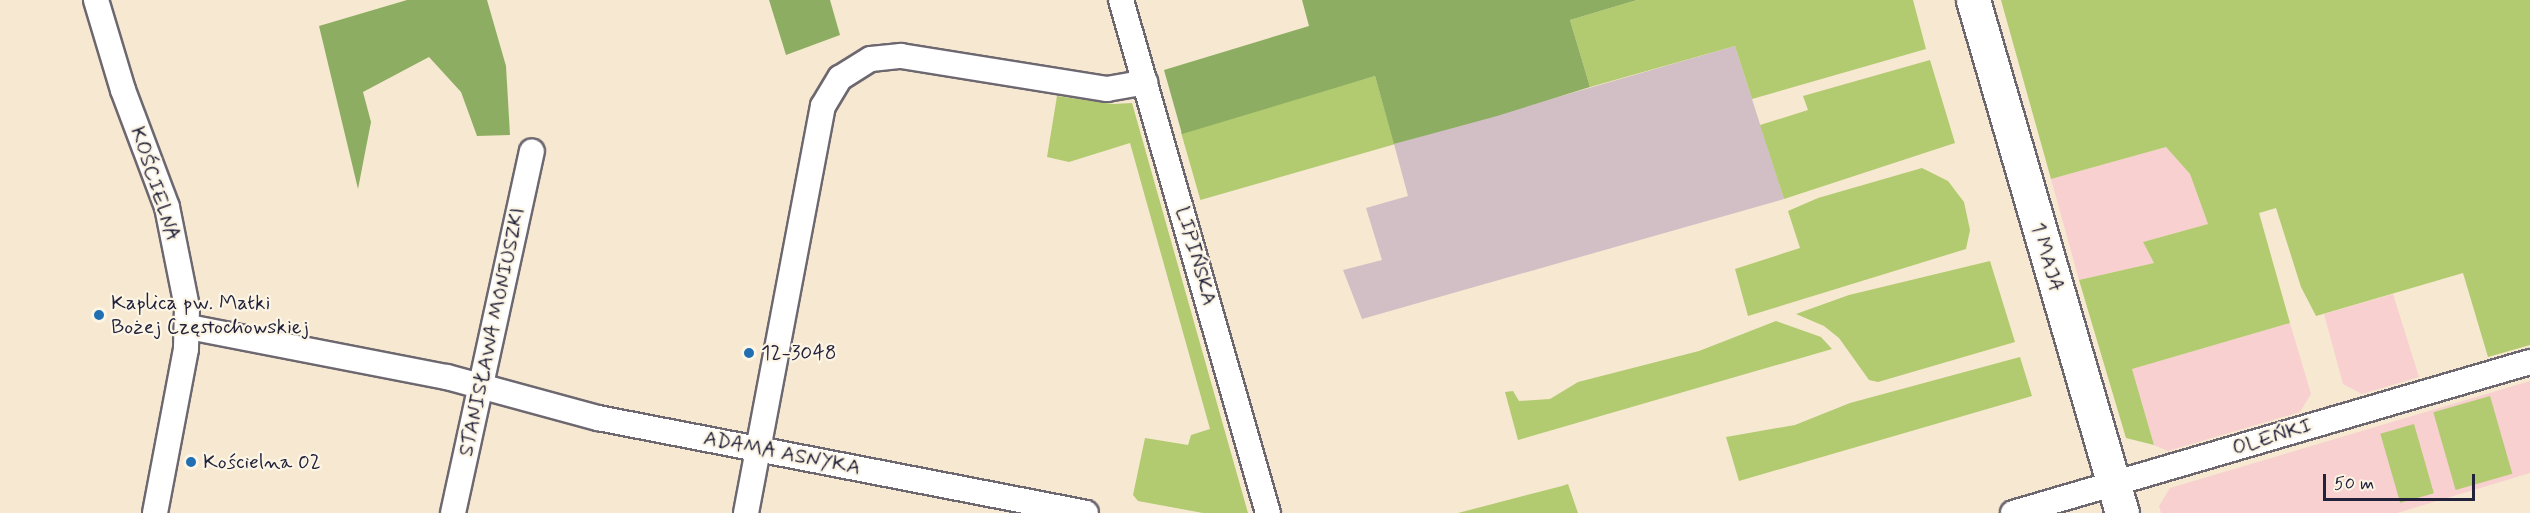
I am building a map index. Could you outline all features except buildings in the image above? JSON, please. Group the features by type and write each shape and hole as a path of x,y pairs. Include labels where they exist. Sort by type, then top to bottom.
{"main road":[{"name":"1 MAJA","path":"1973,0 2118,499"}],"street":[{"name":"KOŚCIELNA","path":"96,0 123,90 167,207 189,327 155,513"},
{"name":"LIPIŃSKA","path":"1121,0 1268,513"},
{"path":"746,513 823,106 840,78 871,59 901,56 1107,89 1145,82"},
{"name":"STANISŁAWA MONIUSZKI","path":"453,513 532,152"},
{"name":"ADAMA ASNYKA","path":"189,327 480,385 598,418 1086,513"},
{"name":"OLEŃKI","path":"2013,513 2118,499 2530,362"}],"shaded area":[{"path":"1735,46 1784,199 1362,319 1343,270 1382,260 1366,208 1408,196 1394,144"},
{"path":"2166,147 2190,174 2208,224 2143,242 2154,263 2079,280 2051,179"},
{"path":"2393,294 2419,377 2362,394 2343,384 2324,314"},
{"path":"2290,323 2311,394 2300,412 2168,451 2154,445 2132,369"},
{"path":"2530,381 2530,473 2397,513 2161,513 2159,506 2170,488"}],"green space":[{"path":"407,0 487,0 506,66 510,135 477,136 461,92 429,57 363,92 371,122 358,189 319,26"},
{"path":"769,0 830,0 840,35 786,55"},
{"path":"1302,0 1637,0 1570,20 1590,87 1497,116 1394,144 1375,76 1182,134 1164,70 1309,26"},
{"path":"1637,0 1913,0 1926,49 1752,99 1735,46 1590,87 1570,20"},
{"path":"2001,0 2530,0 2530,345 2488,357 2463,273 2316,316 2301,287 2276,208 2259,213 2290,323 2132,369 2154,445 2126,438 2079,280 2154,263 2143,242 2208,224 2190,174 2166,147 2051,179"},
{"path":"1930,60 1955,143 1784,199 1760,125 1808,110 1803,96"},
{"path":"1375,76 1395,144 1200,200 1181,132"},
{"path":"1057,96 1113,104 1132,103 1248,513 1203,513 1138,501 1133,495 1145,438 1188,445 1191,435 1210,429 1130,143 1069,162 1047,157"},
{"path":"1922,168 1948,181 1964,202 1970,230 1966,249 1748,316 1735,269 1800,248 1788,211 1818,198"},
{"path":"1990,261 2015,342 1878,382 1869,380 1839,338 1824,326 1796,314 1849,295"},
{"path":"1776,321 1821,337 1832,349 1518,440 1505,392 1513,391 1519,401 1550,399 1578,382 1699,351"},
{"path":"2020,357 2032,396 1739,481 1726,437 1795,425 1850,403"},
{"path":"2490,396 2512,474 2456,490 2433,412"},
{"path":"2414,424 2434,493 2400,503 2380,434"},
{"path":"1568,484 1578,513 1458,513 1562,486"}],"place":[{"name":"Kaplica pw. Matki Bożej Częstochowskiej","path":"99,315"},
{"name":"12-3048","path":"749,353"},
{"name":"Kościelna 02","path":"191,462"}]}
